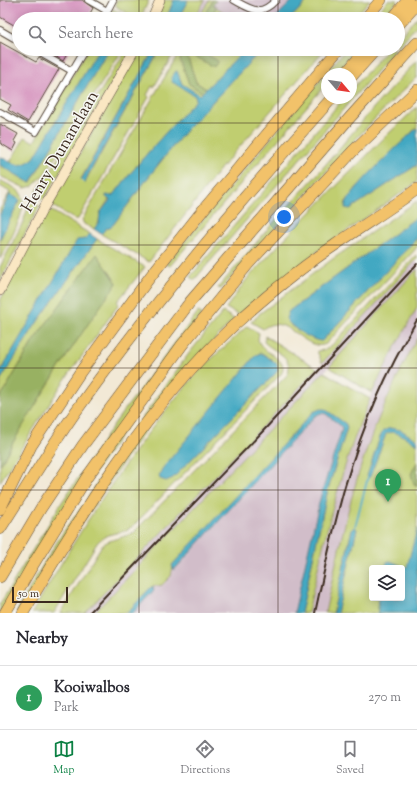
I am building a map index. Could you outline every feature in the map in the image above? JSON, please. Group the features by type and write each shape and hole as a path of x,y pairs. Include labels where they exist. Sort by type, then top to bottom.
{"highway":[{"path":"371,12 381,0"},
{"path":"398,12 408,0"},
{"path":"405,17 417,4"},
{"path":"0,577 41,508 83,445 190,302 417,43"},
{"path":"0,509 31,446 81,371 150,277 262,139 333,56"},
{"path":"351,68 360,56"},
{"path":"357,70 370,56"},
{"path":"5,613 38,555 86,477 182,344 249,263 353,151 417,90"},
{"path":"316,116 325,104"},
{"path":"0,529 78,408 168,289 245,197 327,104"},
{"path":"23,613 78,524 136,437 161,404 195,365 248,313 300,270 417,189"}],"main road":[{"path":"155,12 160,0"},
{"name":"Henry Dunantlaan","path":"0,291 43,209 131,56"}],"street":[{"path":"88,0 107,11 113,0"},
{"path":"234,0 250,9 260,11 268,8 276,0"},
{"path":"0,30 12,37"},
{"path":"45,56 72,71"},
{"path":"0,112 36,132 81,56"}],"shaded area":[{"path":"196,0 300,0 288,12 188,12"},
{"path":"417,259 417,338 387,397 362,463 346,517 325,613 308,613 338,487 351,446 372,393 329,367 94,613 85,613 314,372"},
{"path":"321,413 326,414 342,426 342,429 321,495 294,613 133,613 154,590 153,587 163,585 171,576 173,569 175,569 315,416"}],"green space":[{"path":"116,0 149,0 143,12 125,12 116,5"},
{"path":"164,0 174,0 169,12 159,12"},
{"path":"188,0 205,0 198,12 182,12"},
{"path":"209,0 213,0 206,12 202,12"},
{"path":"213,0 216,1 213,5 216,7 214,12 206,12"},
{"path":"308,0 370,0 359,12 297,12"},
{"path":"388,0 398,0 388,12 378,12"},
{"path":"216,7 223,12 214,12"},
{"path":"113,9 118,12 111,12"},
{"path":"417,17 417,25 405,39 405,30"},
{"path":"84,56 95,56 34,158 23,164 10,162 25,137 34,142"},
{"path":"105,56 119,56 46,172 33,186 25,188 0,176 0,165 31,182"},
{"path":"123,56 128,56 44,199 39,199 36,193"},
{"path":"135,56 150,56 81,179 87,178 156,56 172,56 154,87 152,86 147,95 149,97 78,219 74,219 51,205"},
{"path":"177,56 182,56 180,59 189,84 203,93 200,95 182,84 177,71 171,78 195,96 196,100 143,159 113,196 111,196 100,213 99,222 94,229 84,224 82,220"},
{"path":"182,56 190,56 188,58 196,82 206,89 203,93 189,84 180,59"},
{"path":"189,56 198,56 218,61 210,56 238,56 206,89 196,82 188,58"},
{"path":"195,56 210,56 218,61 214,67"},
{"path":"255,56 319,56 221,168 149,262 101,234 113,225 150,175 187,129"},
{"path":"340,56 350,56 340,68 330,68"},
{"path":"382,56 390,56 357,94 357,83"},
{"path":"417,60 417,77 355,140 221,289 218,288 375,106"},
{"path":"321,79 321,90 170,266 166,264"},
{"path":"339,104 348,104 194,280 190,277"},
{"path":"417,107 417,127 357,187 345,203 350,209 417,165 417,182 312,255 239,315 226,308 247,279 289,234 387,135"},
{"path":"0,180 17,190 21,194 23,200 20,217 0,259 0,239 20,200 10,195 0,215 0,209 10,192 0,186"},
{"path":"417,201 417,217 293,308 291,326 316,340 322,341 417,238 417,247 413,252 326,344 318,345 311,343 287,328 279,325 271,325 263,329 251,322 259,314 334,258"},
{"path":"32,202 36,203 39,207 0,281 0,267 23,222 29,205"},
{"path":"52,211 90,234 85,239 77,241 0,372 0,301 25,250 47,212"},
{"path":"97,239 145,267 117,302 119,304 62,384 0,482 0,465 32,410 85,328 117,283 97,255 34,340 0,398 1,379 36,324"},
{"path":"97,254 117,283 56,372 0,465 0,398 34,340"},
{"path":"417,255 417,259 322,363 317,351 325,350 332,345"},
{"path":"417,269 417,308 372,393 329,367"},
{"path":"198,312 202,314 0,613 0,604 60,505 114,424"},
{"path":"223,312 234,319 185,371 21,613 16,613 62,534 87,500 105,469 190,352"},
{"path":"247,326 259,333 258,339 260,344 282,364 283,369 281,374 134,525 127,530 108,535 97,543 54,613 32,613 87,522 147,435 168,407 198,373","holes":["260,353 271,359 277,370 276,373 173,478 160,473 255,356"]},
{"path":"265,336 317,368 85,613 61,613 102,545 134,532 288,374 289,368 286,358 264,342"},
{"path":"417,338 417,613 337,613 357,529 352,529 333,613 325,613 337,556 356,481 380,415"},
{"path":"324,372 370,399 359,425 341,478 308,613 301,613 328,489 347,428 324,409 313,413 173,565 171,576 162,585 151,587 127,613 94,613"},
{"path":"417,462 417,487 414,484 411,474"}],"water":[{"path":"174,0 188,0 182,12 169,12"},
{"path":"293,0 308,0 297,12 281,12"},
{"path":"95,56 105,56 30,183 0,165 0,156 10,162 21,165 34,158"},
{"path":"150,56 156,56 88,175 85,184 81,180"},
{"path":"238,56 255,56 187,129 150,175 113,225 101,234 94,229 99,222 100,213 110,200 106,197 106,195 113,196 143,159 196,100 195,96 172,82 171,78 176,71 182,84 200,95"},
{"path":"417,128 417,165 350,209 345,208 347,201 364,180"},
{"path":"10,194 20,200 0,239 0,215"},
{"path":"417,217 417,238 322,341 313,339 291,325 286,318 289,311"},
{"path":"90,234 97,239 36,324 0,381 0,372 77,240 85,239"},
{"path":"260,353 277,364 278,370 276,373 173,478 166,481 160,479 159,476 162,469 255,356"},
{"path":"320,409 325,409 346,424 347,428 328,489 301,613 294,613 321,495 342,429 341,426 326,414 321,413 315,416 175,569 173,569 172,565 313,412"},
{"path":"390,428 401,430 417,440 417,445 394,432 386,434 370,477 368,477 367,476 380,437 383,431"},
{"path":"354,527 357,529 337,613 333,613 352,529"},
{"path":"417,529 417,613 378,613 379,601 405,601 405,567 407,567"},
{"path":"390,561 400,565 386,565 387,562"},
{"path":"151,587 153,587 154,590 133,613 127,613"}],"building":[{"path":"0,0 82,0 93,8 91,12 12,12 12,24 0,17"},
{"path":"0,42 12,49 12,56 25,56 36,62 39,58 59,69 28,122 8,110 11,105 0,99"},
{"path":"55,56 66,56 63,61"},
{"path":"0,124 18,134 14,141 17,143 13,151 0,143"}],"waterway":[{"path":"355,527 368,477"}],"railway":[{"path":"89,613 264,430 417,264"},
{"path":"315,613 345,486 359,443 385,380 417,320"}],"place":[{"name":"Kooiwalbos","path":"388,502"}]}
